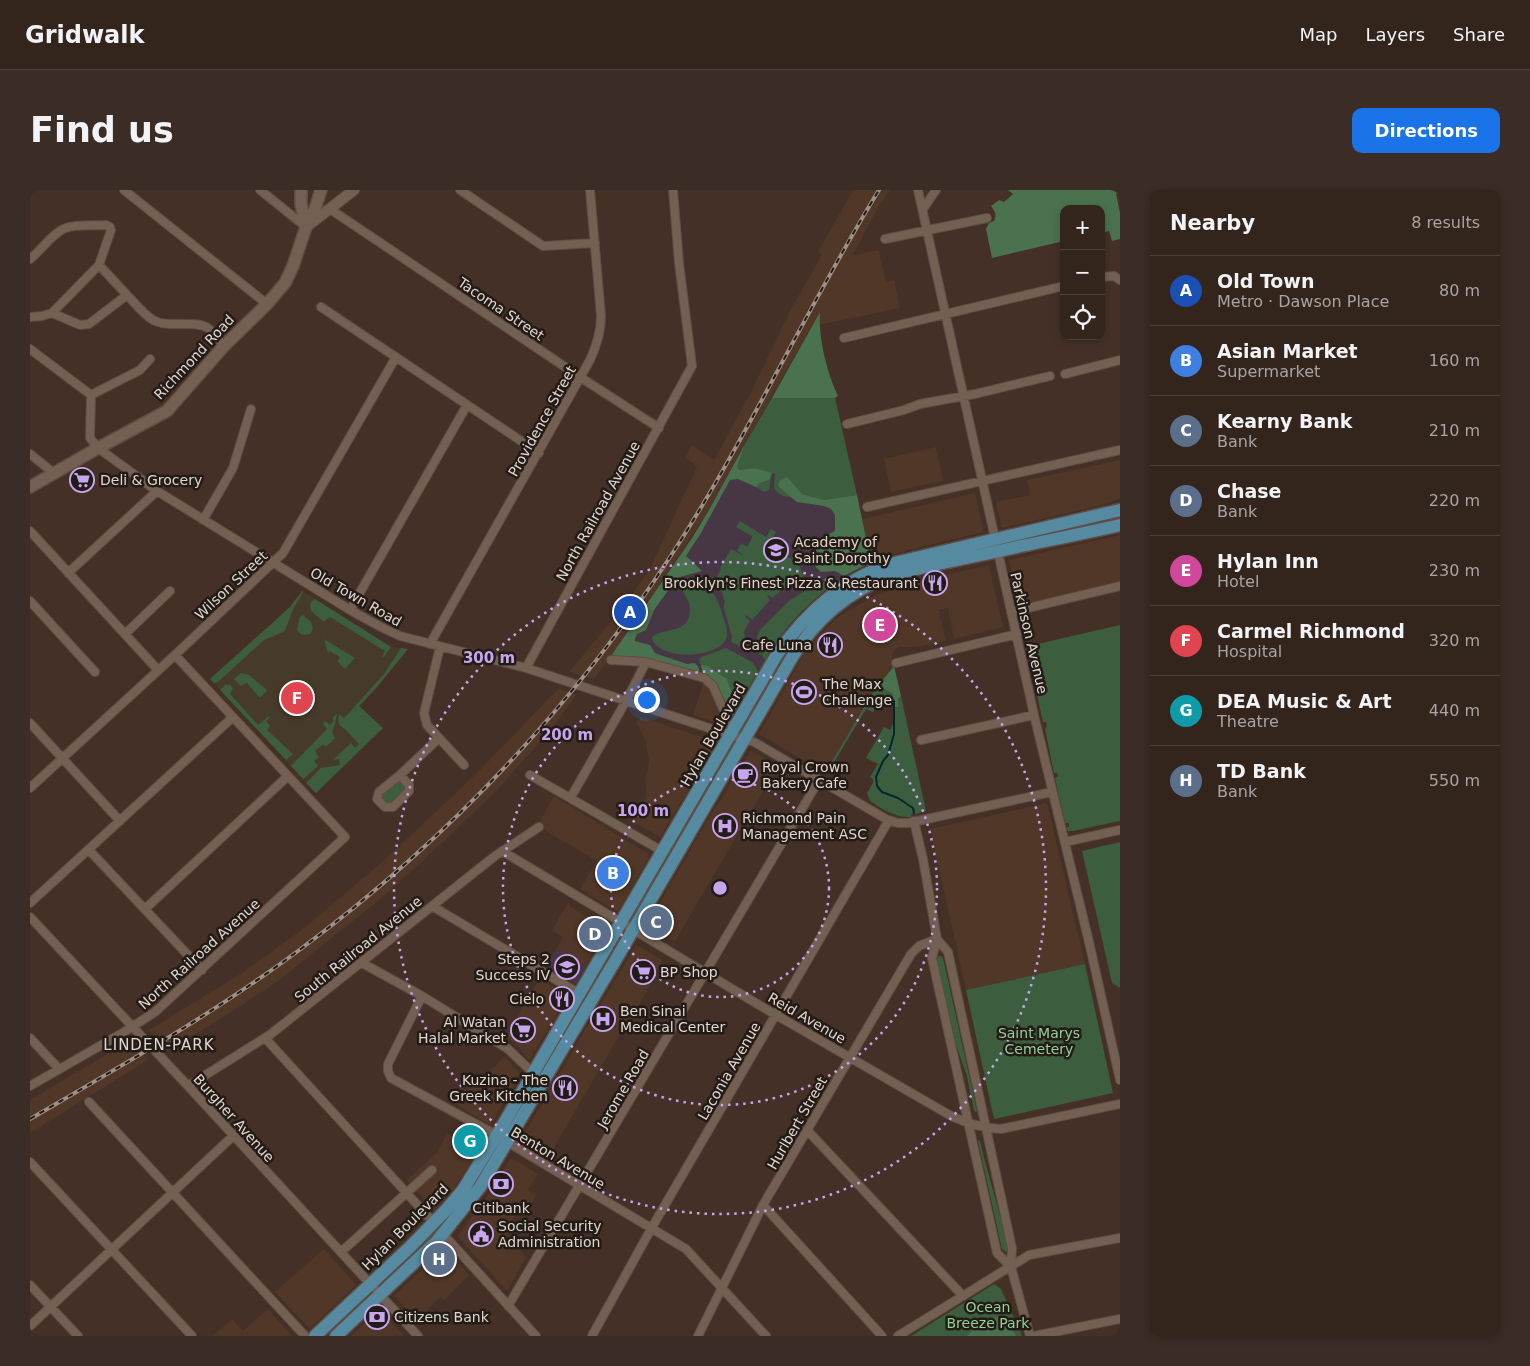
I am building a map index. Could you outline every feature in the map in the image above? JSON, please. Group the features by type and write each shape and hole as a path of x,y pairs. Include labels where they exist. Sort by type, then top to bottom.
{"main road":[{"path":"300,190 306,227"},
{"name":"Richmond Road","path":"30,487 167,411 224,346 267,304 285,282 293,266 321,190"},
{"name":"Hylan Boulevard","path":"315,1336 434,1223 463,1190 502,1139 633,930 799,646 818,623 840,603 863,588 891,576 1120,510"},
{"name":"Hylan Boulevard","path":"336,1336 443,1234 480,1187 533,1073 776,656 814,609 837,590 868,572 890,564 1120,525"}],"street":[{"path":"124,190 267,304"},
{"path":"260,190 306,227 354,190"},
{"path":"460,190 543,246 595,243"},
{"name":"Providence Street","path":"430,644 539,453 596,348 601,328 601,303 590,190"},
{"name":"North Railroad Avenue","path":"526,668 692,366 673,190"},
{"name":"Parkinson Avenue","path":"918,190 1034,715 1120,1080"},
{"path":"923,209 936,190"},
{"name":"Tacoma Street","path":"330,209 659,428"},
{"path":"885,239 987,218"},
{"path":"30,259 40,252 54,236 66,228 110,226 111,234 99,265 52,313 30,317"},
{"path":"99,265 152,319 167,324 205,327 224,346"},
{"path":"1105,277 1110,275 1119,278"},
{"path":"844,338 1060,287"},
{"path":"52,313 84,325 89,324 127,295"},
{"path":"321,307 539,453"},
{"path":"30,349 91,396"},
{"name":"Wilson Street","path":"30,788 283,553 396,357"},
{"path":"91,396 140,370 150,359"},
{"path":"1065,374 1120,360"},
{"path":"846,424 904,410 920,404 1050,376"},
{"path":"91,396 90,438 98,448"},
{"path":"350,610 467,405"},
{"path":"203,520 233,468 250,409"},
{"name":"Old Town Road","path":"98,448 157,491 203,520 350,610 400,636 526,668 626,701 732,732 754,742 889,820"},
{"path":"867,507 1120,450"},
{"path":"30,454 55,474"},
{"path":"68,573 157,491"},
{"path":"30,531 158,670"},
{"path":"1011,612 1120,586"},
{"path":"125,634 170,592"},
{"path":"30,601 95,672"},
{"path":"896,663 1017,634"},
{"path":"440,647 424,713 427,726 464,765"},
{"path":"144,909 288,776 175,655"},
{"path":"611,660 646,662 697,676 709,682 716,692 732,732"},
{"path":"571,797 646,662"},
{"path":"921,740 1034,715"},
{"path":"30,903 233,717"},
{"path":"30,723 120,821"},
{"path":"400,775 409,785 410,791 396,806 384,807 377,799 378,794 438,738"},
{"path":"530,775 662,851"},
{"name":"North Railroad Avenue","path":"30,1086 133,1027 164,1005 346,837 288,776"},
{"name":"Jerome Road","path":"508,1306 819,780"},
{"path":"889,820 902,823 914,822 1052,792"},
{"name":"Laconia Avenue","path":"592,1336 651,1229 889,820"},
{"path":"914,822 923,859 937,939 932,958 997,1253 1011,1266"},
{"name":"South Railroad Avenue","path":"188,1086 265,1038 502,851 539,827"},
{"path":"1065,842 1120,830"},
{"path":"89,850 202,970"},
{"name":"Reid Avenue","path":"502,851 849,1058 953,1117 969,1124 1001,1129 1120,1104"},
{"path":"432,906 580,994"},
{"name":"Burgher Avenue","path":"30,917 418,1336"},
{"path":"937,939 948,952 1012,1248 1011,1266 1032,1336 1120,1319"},
{"name":"Hurlbert Street","path":"698,1336 763,1205 910,954 919,946 937,939"},
{"path":"362,963 422,996 508,1049 533,1073"},
{"name":"Benton Avenue","path":"422,996 388,1064 391,1078 502,1139 686,1249 766,1336"},
{"path":"30,1038 59,1069"},
{"path":"265,1038 434,1223"},
{"path":"89,1102 305,1336"},
{"path":"807,1130 963,1296"},
{"path":"30,1326 234,1136"},
{"path":"30,1162 192,1336"},
{"path":"341,1252 432,1170"},
{"path":"763,1205 882,1336"},
{"path":"443,1234 536,1336"},
{"path":"898,1336 1029,1255 1120,1238"},
{"path":"30,1284 78,1336"}],"shaded area":[{"path":"853,190 890,190 879,206 853,255 879,250 886,282 894,280 900,308 819,325 819,313 709,510 619,645 594,679 569,672 622,608 650,569 697,466 685,458 692,445 714,460 752,390 791,309 822,255 818,252"},
{"name":"Academy of Saint Dorothy","path":"772,398 835,398 871,562 818,595 798,615 773,647 732,717 713,682 649,660 611,656 692,538"},
{"path":"936,447 943,481 891,492 884,459"},
{"path":"1120,460 1120,499 1103,505 1002,528 996,502 1030,495 1027,480"},
{"path":"975,493 984,532 908,550 871,562 862,519"},
{"path":"1120,535 1120,581 1058,598 1019,606 1009,560"},
{"path":"989,565 1003,627 954,639 948,608 939,610 946,641 917,647 899,647 895,650 892,655 894,666 882,681 878,682 825,773 759,734 804,654 838,617 878,594 898,587"},
{"path":"302,591 391,647 408,649 359,706 383,728 316,793 210,679 290,607"},
{"path":"704,682 711,689 721,721 720,724 693,715"},
{"path":"558,689 576,695 554,726 498,789 383,897 277,982 169,1050 149,1030 242,973 303,929 381,863 476,774"},
{"path":"641,717 717,742 660,837 632,821 646,797 645,778 649,761 645,739 636,722"},
{"path":"751,750 778,766 675,941 647,925 704,826"},
{"path":"554,796 650,855 618,912 580,889 597,861 538,824"},
{"path":"1047,803 1085,964 966,990 930,829"},
{"path":"569,901 569,906 607,928 576,984 546,966 563,937 552,930"},
{"path":"636,945 663,960 636,1011 634,1010 548,1158 520,1141"},
{"name":"Steps 2 Success IV","path":"557,949 586,966 576,984 546,966"},
{"path":"539,979 568,996 529,1060 515,1043 506,1037"},
{"path":"129,1041 148,1060 30,1133 30,1100"},
{"path":"505,1057 521,1074 491,1125 457,1106 473,1078 481,1079"},
{"path":"463,1127 484,1141 453,1190 434,1211 407,1180 437,1152 447,1134 457,1139"},
{"path":"511,1158 538,1174 528,1190 536,1195 524,1217 516,1214 506,1234 526,1257 507,1291 457,1236 487,1197"},
{"path":"445,1248 469,1275 444,1300 441,1297 416,1320 394,1296"},
{"path":"324,1249 356,1285 310,1329 275,1292"},
{"path":"268,1309 292,1336 213,1336 232,1319 243,1331"},
{"path":"379,1309 404,1336 351,1336"}],"green space":[{"path":"1008,190 1120,190 1120,193 1116,194 1120,213 1120,239 1112,241 1109,231 1105,232 1105,205 1060,205 1060,242 992,258 986,229 989,223 994,221 995,217 991,206 999,200 1004,202 1013,194"},
{"path":"820,312 820,332 824,355 838,396 835,398 772,398"},
{"path":"772,398 835,398 857,495 824,500 780,488 791,497 786,496 774,488 775,474 772,473 769,490 764,492 756,487 760,483 769,480 754,468 740,470 737,467 745,444"},
{"path":"745,444 737,467 740,470 754,468 772,473 769,480 760,483 756,487 738,479 730,480 686,556 702,571 680,577 675,581 654,610 646,630 637,634 635,638 635,641 650,645 655,653 687,664 695,663 699,668 699,674 649,660 611,656 692,538"},
{"path":"787,477 802,494 824,500 857,495 871,562 844,576 835,571 821,572 814,565 819,539 835,531 835,515 831,509 824,506 797,502 778,485 780,481"},
{"path":"740,521 766,537 771,529 776,532 769,544 798,563 804,576 783,589 779,584 777,586 781,591 772,598 769,595 767,596 770,600 752,620 746,615 745,617 750,621 744,631 746,646 744,648 731,642 732,637 724,608 725,602 722,592 715,587 712,577 731,586 717,577 731,549 742,555 737,551 741,543 747,547 752,538 752,536 736,527"},
{"path":"690,580 702,582 706,589 714,595 719,603 727,636 722,644 714,650 702,653 676,654 656,645 652,637 681,627 686,623 689,617 690,605 680,583"},
{"path":"827,581 835,583 814,599 796,617 779,637 765,660 759,654 757,637 760,630 790,600 810,588"},
{"path":"302,591 285,631 264,640 218,682 214,683 210,679 290,607"},
{"path":"315,599 391,647 383,658 385,651 330,617 323,622 311,611 310,603"},
{"path":"303,615 311,622 313,629 310,634 302,635 297,630 300,617"},
{"path":"1120,625 1120,821 1068,831 1066,827 1069,827 1069,823 1065,823 1055,778 1058,776 1057,773 1054,773 1045,729 1047,726 1046,722 1043,722 1028,654 1030,653 1029,646"},
{"path":"324,639 355,658 345,669 337,661 340,658 336,654 330,651 328,653"},
{"path":"401,648 408,649 359,706 383,728 316,793 306,783 321,768 340,765 339,759 333,760 351,743 355,748 359,744 340,725 338,720 339,714 344,718 349,713 384,674"},
{"path":"726,648 752,662 758,671 736,709 734,697 727,679 712,668 701,665 699,660 701,657"},
{"path":"701,665 708,666 727,679 734,697 736,709 732,717 729,717 703,676"},
{"path":"894,666 901,696 898,699 898,707 891,707 893,694 877,685"},
{"path":"241,673 249,675 267,690 260,698 247,683 241,686 234,679"},
{"path":"226,684 233,688 230,694 258,725 270,717 266,721 270,726 267,730 293,754 286,760 220,690"},
{"path":"877,685 893,694 891,707 888,700 882,697 873,712 866,709 827,774 825,773"},
{"path":"901,696 926,811 912,813 911,817 900,816 884,810 870,801 867,793 873,783 873,779 870,777 878,764 866,758 884,727 890,730 894,721 894,707 898,707 898,700"},
{"path":"337,713 332,732 335,738 327,746 322,745 315,751 319,757 314,761 318,766 303,779 291,766 327,729 323,724 325,721 330,725"},
{"path":"397,781 403,784 405,790 391,804 387,803 382,795"},
{"path":"1120,842 1120,988 1112,983 1082,851"},
{"path":"938,956 943,958 976,1112 974,1111 967,1076 956,1045 937,959"},
{"name":"Saint Marys Cemetery","path":"1085,964 1113,1093 994,1119 966,990"},
{"path":"979,1140 1005,1235 1008,1249 1006,1252 1002,1249"},
{"name":"Ocean Breeze Park","path":"994,1284 1001,1289 1022,1336 911,1336"},
{"path":"1005,1315 1016,1336 967,1336 981,1322"}],"waterway":[{"path":"894,701 894,734 888,755 883,761 876,777 877,786 882,792 898,798 913,808 914,813"}],"railway":[{"path":"30,1119 200,1018 298,951 404,865 455,818 503,769 592,666 672,554 700,510 752,419 852,235 879,190"}],"place":[{"name":"Deli & Grocery","path":"82,480"},
{"name":"Academy of Saint Dorothy","path":"776,550"},
{"name":"Brooklyn's Finest Pizza & Restaurant","path":"935,583"},
{"name":"Old Town","path":"630,612"},
{"name":"Hylan Inn","path":"880,625"},
{"name":"Cafe Luna","path":"830,645"},
{"name":"The Max Challenge","path":"804,692"},
{"name":"Carmel Richmond","path":"297,698"},
{"name":"Royal Crown Bakery Cafe","path":"745,775"},
{"name":"Richmond Pain Management ASC","path":"725,826"},
{"name":"Asian Market","path":"613,873"},
{"name":"Kearny Bank","path":"656,922"},
{"name":"Chase","path":"595,934"},
{"name":"Steps 2 Success IV","path":"567,967"},
{"name":"BP Shop","path":"643,972"},
{"name":"Cielo","path":"562,999"},
{"name":"Ben Sinai Medical Center","path":"603,1019"},
{"name":"Al Watan Halal Market","path":"523,1030"},
{"name":"Kuzina - The Greek Kitchen","path":"565,1088"},
{"name":"DEA Music & Art","path":"470,1141"},
{"name":"Citibank","path":"501,1184"},
{"name":"Social Security Administration","path":"481,1234"},
{"name":"TD Bank","path":"439,1259"},
{"name":"Citizens Bank","path":"377,1317"}],"district":[{"name":"LINDEN-PARK","path":"159,1045"}]}
